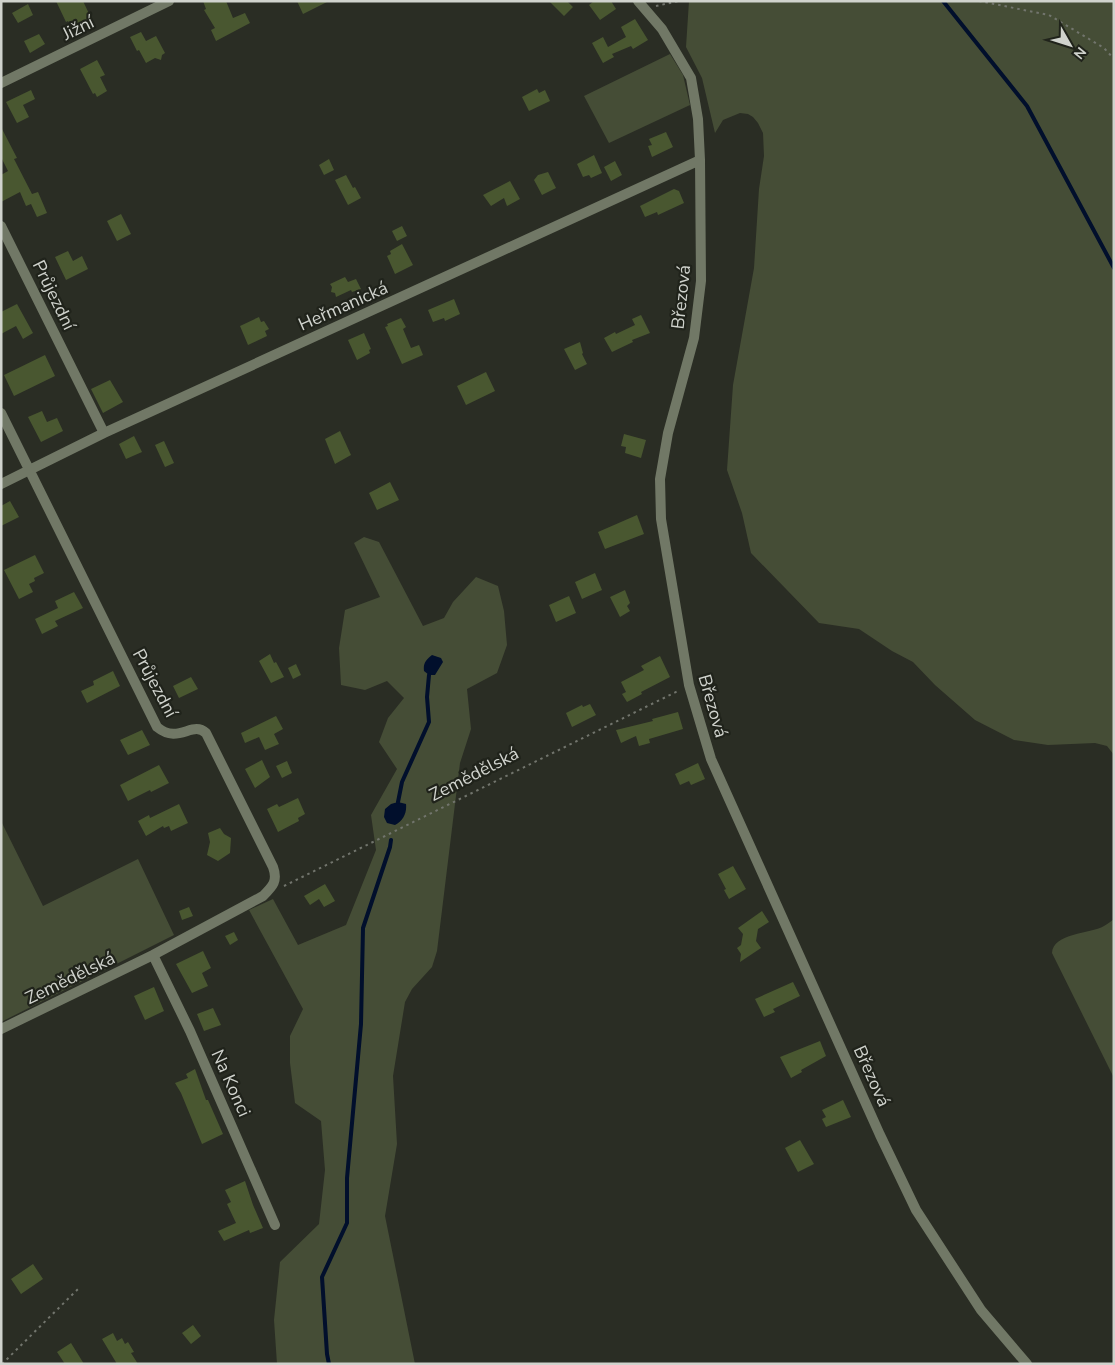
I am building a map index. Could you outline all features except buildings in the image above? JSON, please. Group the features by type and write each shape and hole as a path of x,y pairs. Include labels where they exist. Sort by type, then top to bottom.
{"street":[{"name":"Jižní","path":"1,83 169,1"},
{"name":"Březová","path":"641,5 662,30 691,78 698,120 701,281 694,338 668,433 660,479 661,519 689,685 712,760 880,1135 916,1210 981,1310 1027,1364"},
{"name":"Heřmanická","path":"1,484 104,433 700,160"},
{"name":"Průjezdní","path":"1,226 104,433"},
{"name":"Průjezdní","path":"1,413 157,727 171,734 180,734 195,728 202,729 206,733 273,867 276,876 272,887"},
{"path":"153,955 262,896 272,887"},
{"name":"Zemědělská","path":"1,1029 153,955"},
{"name":"Na Konci","path":"153,955 190,1030 275,1225"}],"path":[{"path":"641,5 679,1"},
{"path":"979,1 1049,14 1104,48 1114,59"},
{"name":"Zemědělská","path":"272,887 286,886 689,685"},
{"path":"2,1364 79,1288"}],"green space":[{"path":"689,1 1114,1 1114,755 1107,746 1095,743 1048,745 1014,740 975,720 935,685 913,662 892,651 859,629 819,623 751,553 742,513 727,470 733,385 754,268 759,189 764,156 763,133 753,117 740,113 723,120 715,133 702,78 686,47"},
{"path":"670,54 683,75 690,105 609,143 584,96"},
{"path":"364,537 379,542 423,626 444,618 453,602 476,577 498,586 504,611 507,645 497,673 467,689 471,729 460,763 437,951 432,967 412,989 405,1002 393,1076 397,1144 385,1216 415,1364 277,1364 274,1320 280,1262 319,1224 325,1170 321,1121 295,1103 290,1063 290,1036 303,1009 249,910 273,899 298,945 346,925 376,850 371,815 397,769 379,742 388,718 404,698 387,681 365,690 341,685 339,648 345,610 380,597 354,543"},
{"path":"1,821 43,906 138,859 174,935 1,1022"},
{"path":"1114,919 1114,1078 1052,953 1054,946 1059,941 1073,935 1098,929"}],"water":[{"path":"432,655 441,658 443,662 435,675 429,675 424,671 424,666"},
{"path":"398,802 406,804 404,816 395,825 387,823 384,817 385,809 391,804"}],"waterway":[{"path":"943,1 1027,106 1114,268"},
{"path":"398,802 402,782 429,722 427,697 429,675"},
{"path":"329,1364 322,1277 347,1223 347,1178 361,1024 363,928 391,840"}]}
